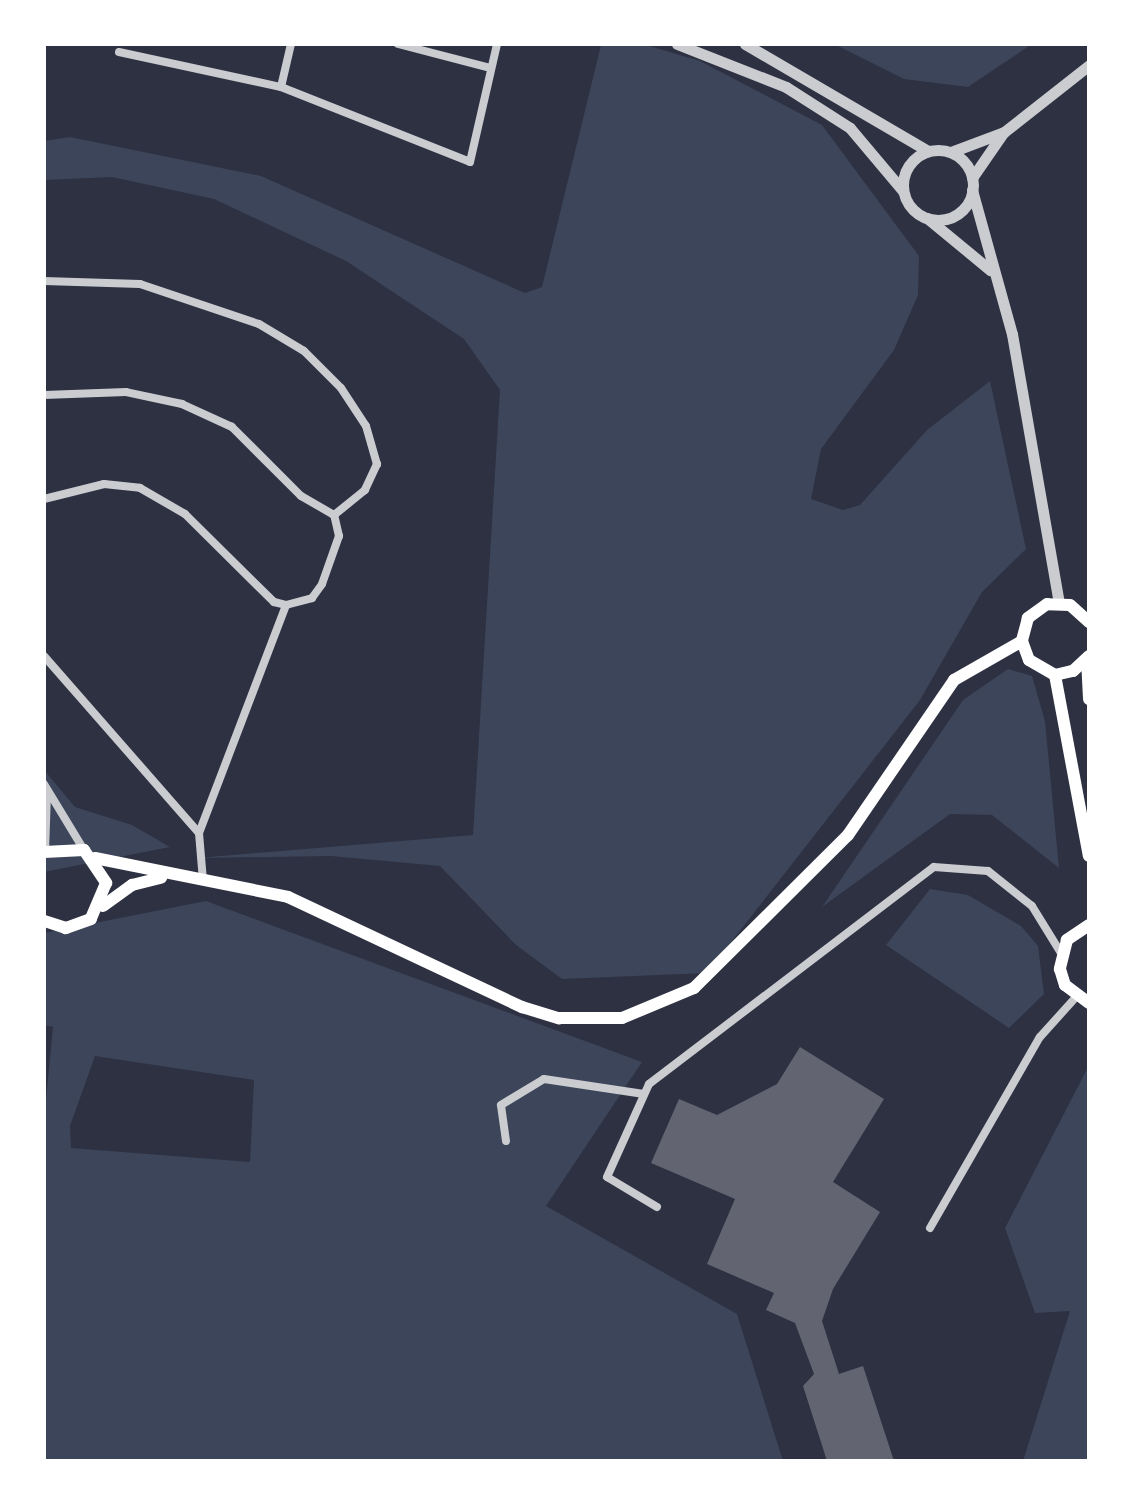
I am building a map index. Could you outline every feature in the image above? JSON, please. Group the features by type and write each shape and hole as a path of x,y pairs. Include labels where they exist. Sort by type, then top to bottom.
{"main road":[{"path":"44,852 89,854 168,877 288,897 486,992 559,1018 622,1018 658,1009 694,988 848,835 954,680 1022,641 1037,610 1059,603 1089,622"},
{"path":"1022,641 1029,660 1055,675 1089,856"},
{"path":"1055,675 1088,658 1089,699"},
{"path":"89,854 106,883 100,909"},
{"path":"44,921 79,926 132,885 168,877"},
{"path":"1089,925 1061,953 1060,969 1076,997 1089,1003"}],"street":[{"path":"281,87 291,44"},
{"path":"398,44 487,67"},
{"path":"119,52 281,87 470,162 487,67 497,44"},
{"path":"677,44 786,87 850,128 927,218 991,271"},
{"path":"745,44 928,151 951,152 1004,132 1089,65"},
{"path":"927,218 955,215 1004,132"},
{"path":"903,191 911,162 928,151"},
{"path":"951,152 972,184 991,271 1012,334 1059,603"},
{"path":"44,281 140,284 197,298 304,351 366,426 377,464 365,490 334,515"},
{"path":"44,395 126,392 182,404 232,427 301,496 334,515 339,536 322,584 312,598 286,605"},
{"path":"44,499 104,484 153,493 286,605"},
{"path":"203,882 199,833 286,605"},
{"path":"44,656 199,833"},
{"path":"44,785 51,818 44,852"},
{"path":"44,785 89,854"},
{"path":"657,1207 607,1177 644,1094 934,867 988,871 1032,906 1061,953"},
{"path":"930,1228 1040,1037 1076,997"},
{"path":"506,1141 501,1105 544,1079 644,1094"}],"shaded area":[{"path":"834,44 1032,44 968,87 904,79"},
{"path":"601,45 646,45 700,61 822,125 919,256 918,295 894,350 821,449 811,499 843,510 860,505 927,430 990,381 1026,549 982,592 920,700 707,973 562,979 516,945 440,866 331,856 197,858 473,835 500,390 464,339 346,261 214,199 112,177 44,180 44,141 70,137 261,176 525,293 542,287"},
{"path":"1008,669 1032,676 1045,721 1059,868 992,815 950,814 822,907 963,700"},
{"path":"44,770 75,807 132,825 170,847 44,872"},
{"path":"930,889 968,895 1021,926 1038,946 1044,994 1009,1028 886,945"},
{"path":"206,901 642,1062 546,1206 737,1314 783,1461 44,1461 44,1120 53,1027 44,1025 44,933","holes":["95,1056 254,1080 250,1162 71,1148 70,1126"]},
{"path":"1088,1067 1089,1461 1023,1461 1070,1311 1035,1313 1005,1228"}],"building":[{"path":"800,1047 884,1099 833,1182 880,1212 833,1289 822,1321 839,1374 863,1366 894,1461 827,1461 803,1386 814,1374 795,1323 766,1310 774,1293 707,1264 735,1199 651,1163 679,1099 717,1115 777,1084"}]}
